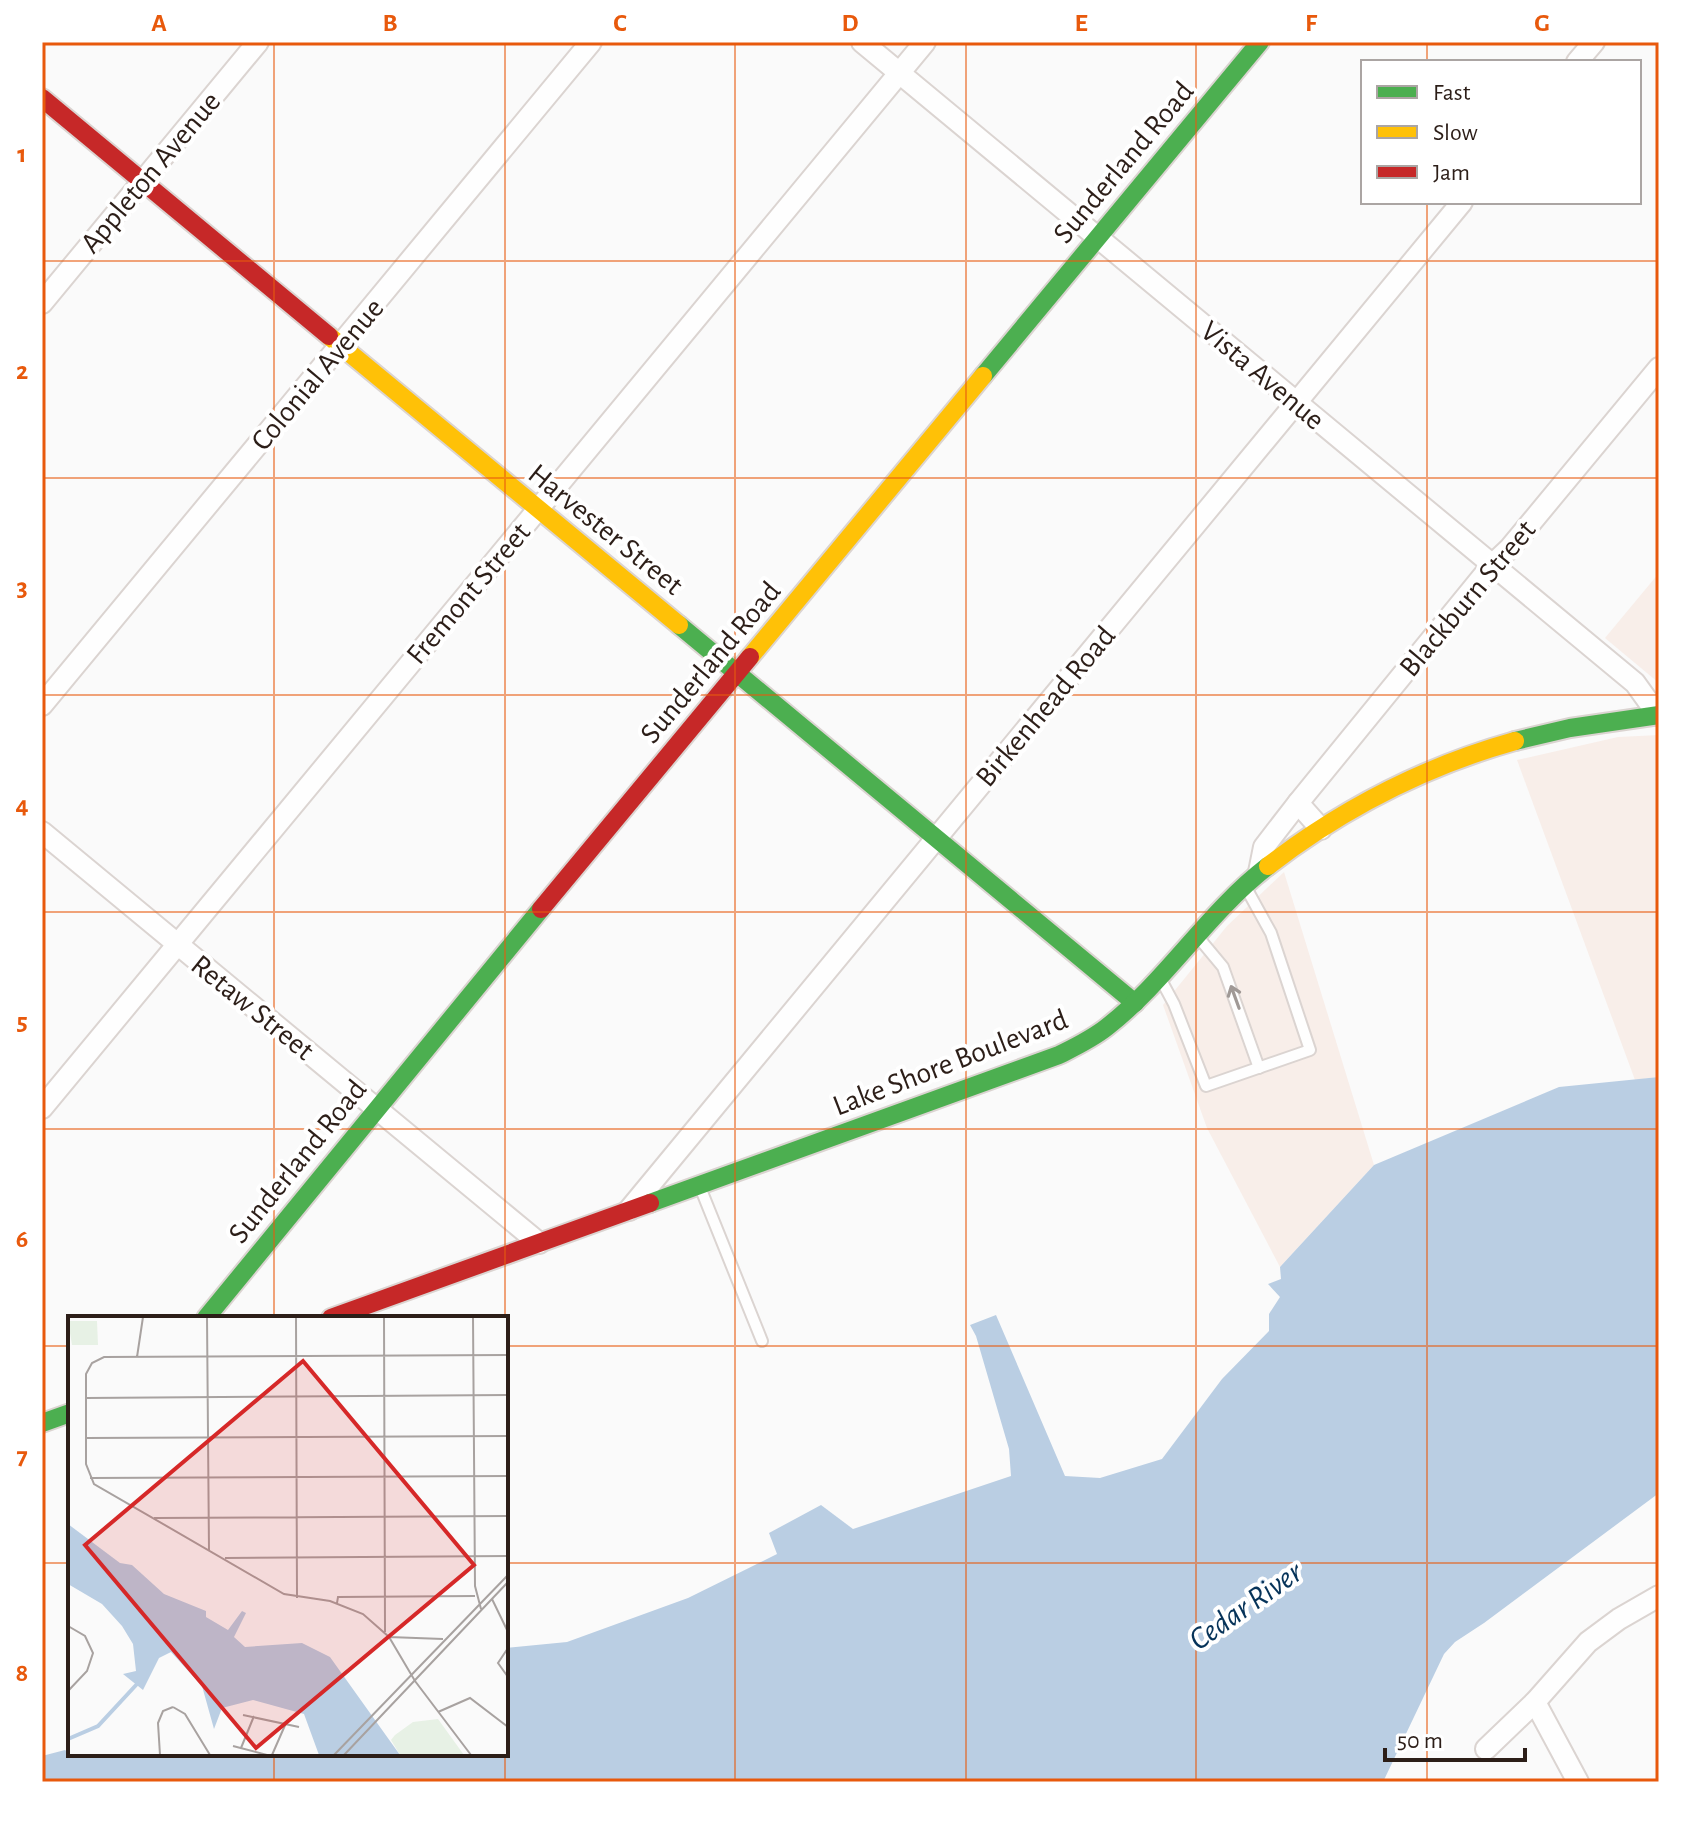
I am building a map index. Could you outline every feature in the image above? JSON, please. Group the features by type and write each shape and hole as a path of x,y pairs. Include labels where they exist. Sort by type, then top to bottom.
{"street":[{"name":"Appleton Avenue","path":"42,303 258,42"},
{"name":"Colonial Avenue","path":"42,705 591,42"},
{"name":"Vista Avenue","path":"862,42 1635,683 1658,715"},
{"name":"Fremont Street","path":"42,1108 925,42"},
{"name":"Sunderland Road","path":"208,1316 376,1108 1260,42"},
{"path":"1579,60 1594,42"},
{"name":"Harvester Street","path":"42,98 1135,1003"},
{"name":"Birkenhead Road","path":"629,1210 1460,204"},
{"name":"Blackburn Street","path":"1252,878 1264,847 1298,803 1492,565 1510,548 1659,368"},
{"name":"Lake Shore Boulevard","path":"337,1316 1049,1059 1086,1041 1135,1003 1252,878 1365,801 1405,780 1486,747 1540,734 1658,715"},
{"path":"1298,803 1321,829"},
{"name":"Retaw Street","path":"42,832 539,1243"},
{"path":"42,1423 68,1414"},
{"path":"1486,1749 1535,1702 1588,1642 1619,1619 1659,1596"},
{"path":"1535,1702 1578,1782"}],"lane":[{"path":"1159,976 1174,1004 1206,1086 1310,1050 1252,878"},
{"path":"1197,935 1223,967 1259,1068"},
{"path":"698,1185 762,1341"}],"shaded area":[{"path":"1659,573 1659,683 1605,638"},
{"path":"1659,735 1659,1077 1635,1080 1517,760 1618,737"},
{"path":"1284,872 1374,1165 1280,1267 1207,1128 1163,1005 1227,926"}],"water":[{"name":"Cedar River","path":"1659,1077 1659,1493 1455,1642 1444,1654 1383,1782 42,1782 42,1756 65,1750 68,1756 508,1756 508,1648 567,1642 688,1598 777,1554 769,1533 821,1505 853,1529 1011,1476 1009,1449 976,1336 970,1325 996,1315 1065,1476 1100,1478 1162,1459 1222,1379 1269,1331 1269,1314 1280,1297 1268,1284 1281,1279 1280,1267 1374,1165 1559,1087"}],"traffic: fast":[{"path":"983,376 1260,42"},
{"path":"679,625 1135,1003"},
{"path":"1515,741 1570,728 1659,715"},
{"path":"650,1203 1059,1055 1083,1042 1129,1009 1226,904 1268,866"},
{"path":"208,1316 541,909"},
{"path":"42,1423 68,1414"}],"traffic: slow":[{"path":"329,336 679,625"},
{"path":"750,657 983,376"},
{"path":"1268,866 1325,826 1386,792 1449,763 1515,741"}],"traffic: jam":[{"path":"42,98 329,336"},
{"path":"541,909 750,657"},
{"path":"337,1316 650,1203"}]}
